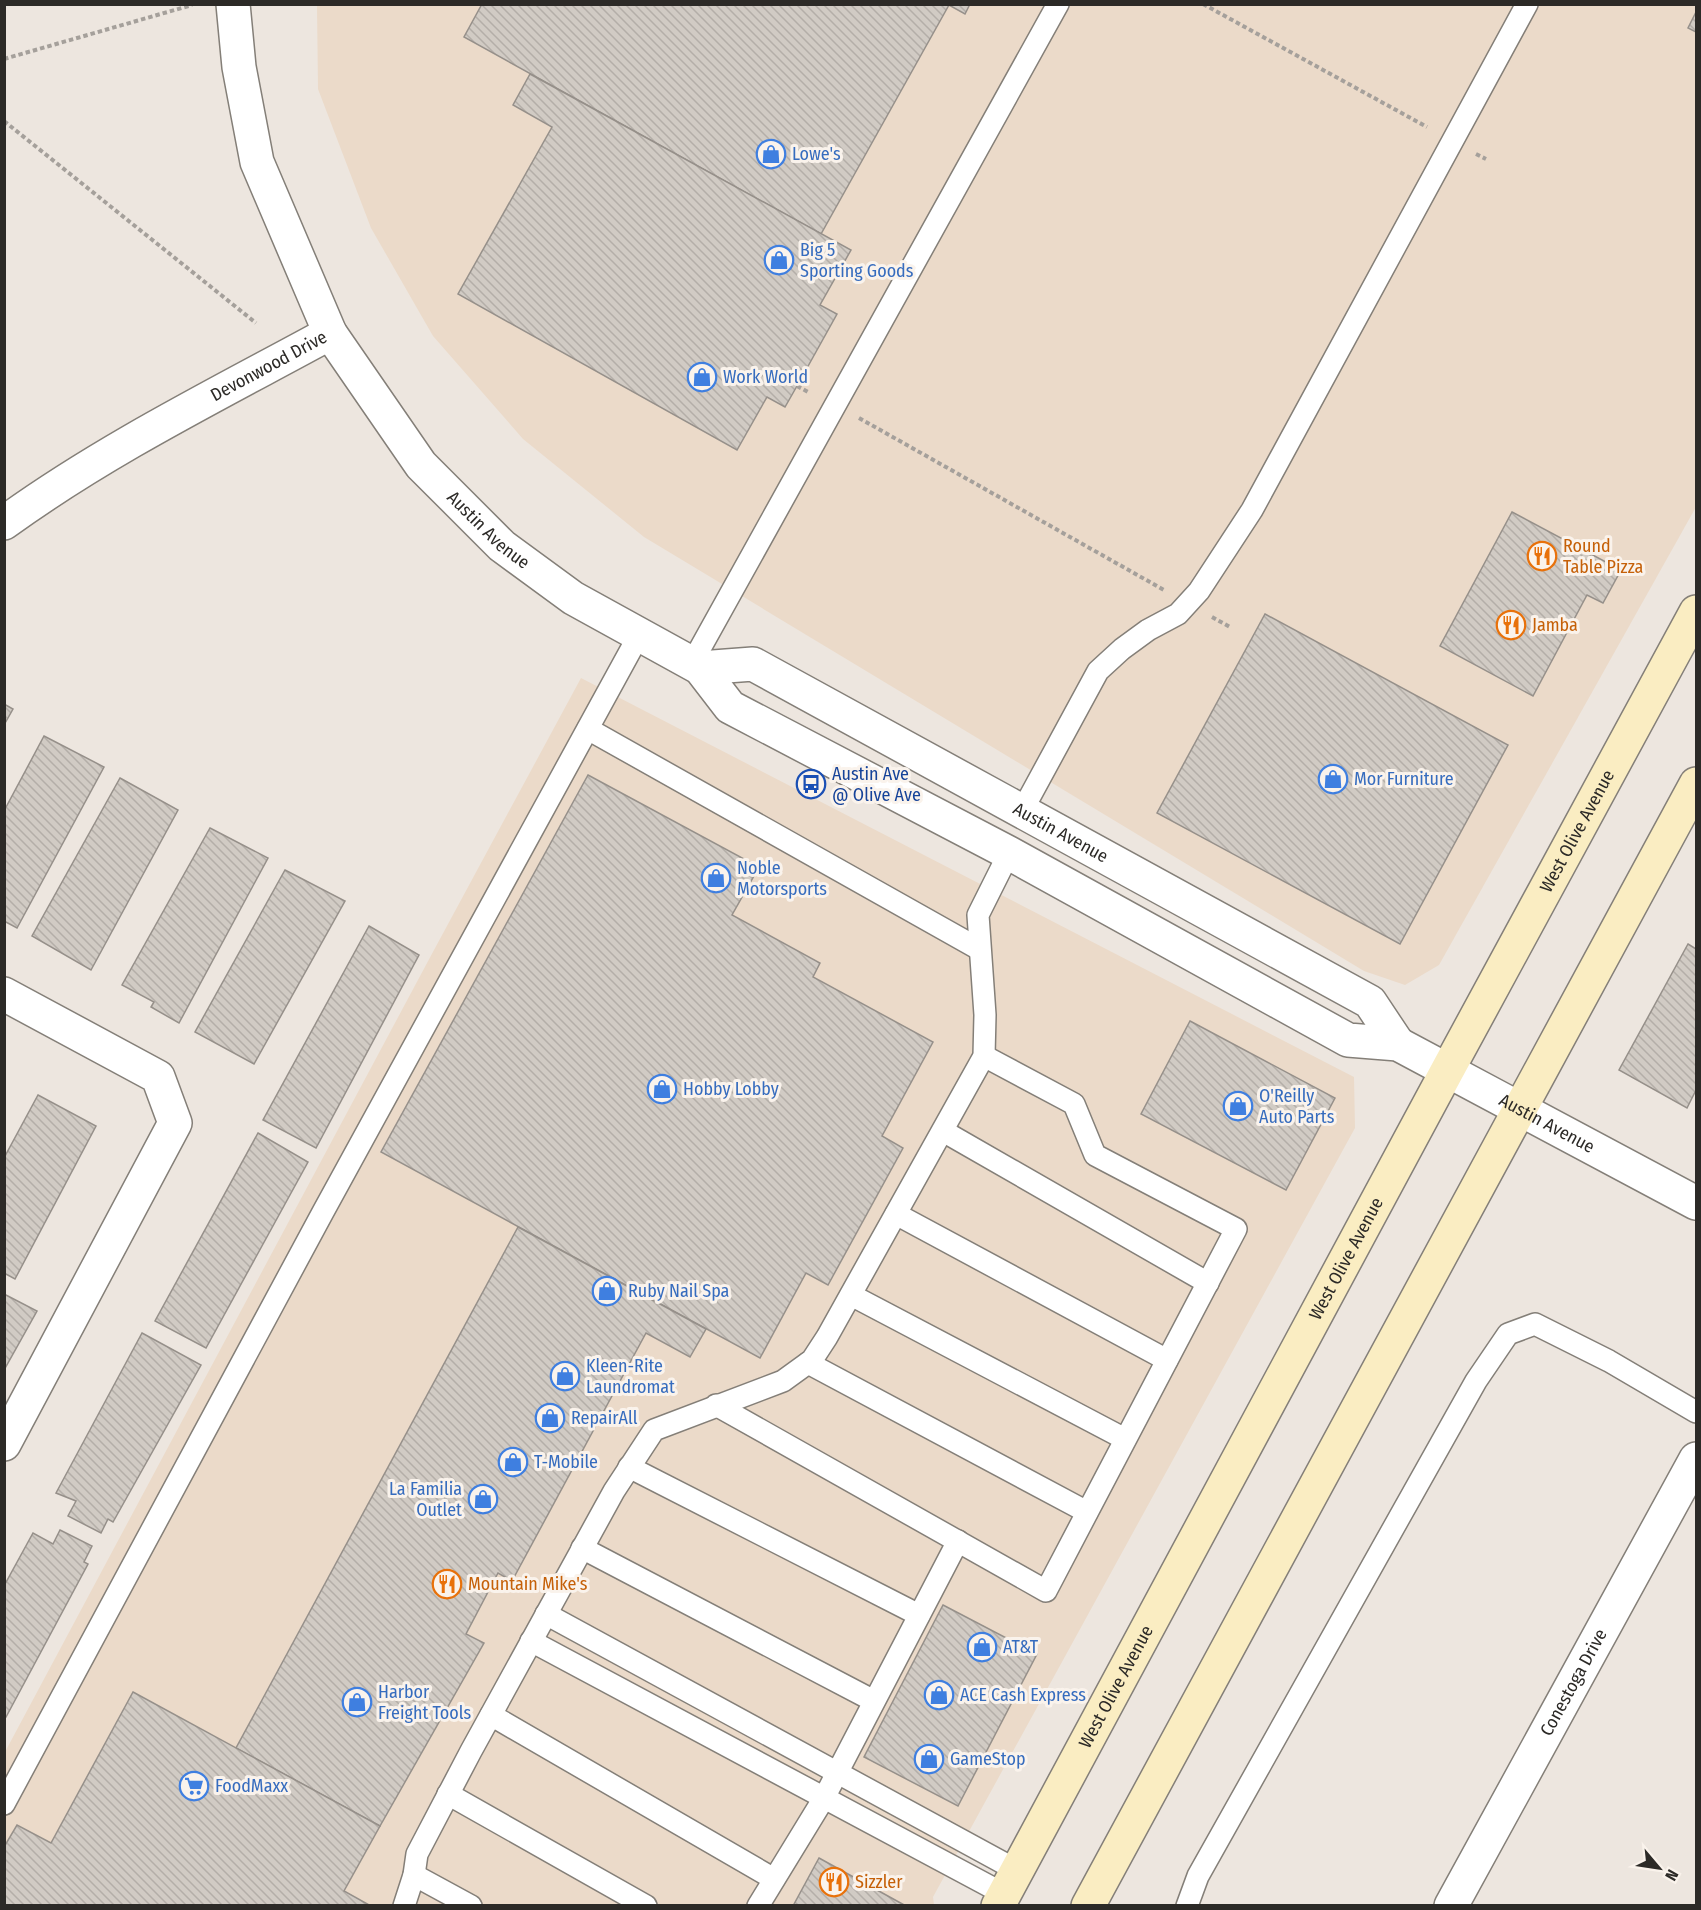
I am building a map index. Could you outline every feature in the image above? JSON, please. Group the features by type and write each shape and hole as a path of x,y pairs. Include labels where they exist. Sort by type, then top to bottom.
{"main road":[{"name":"West Olive Avenue","path":"1007,1890 1696,612"},
{"path":"1088,1905 1696,784"}],"street":[{"name":"Devonwood Drive","path":"4,523 47,492 103,457 330,333 257,162 239,67 233,4"},
{"name":"Austin Avenue","path":"330,333 421,465 502,546 573,598 696,665 729,707 1010,854 1348,1040 1398,1044 1696,1203"},
{"name":"Austin Avenue","path":"696,665 753,664 1370,1002 1398,1044"},
{"path":"833,761 876,760 952,802 983,815 1006,817 1022,811"},
{"path":"1010,854 1059,859 1164,916 1210,914"},
{"path":"4,994 158,1077 175,1123 4,1444"},
{"name":"Conestoga Drive","path":"1451,1905 1696,1459"}],"lane":[{"path":"696,665 1058,4"},
{"path":"1022,811 1098,671 1148,630 1178,615 1204,583 1252,510 1527,4"},
{"path":"4,1803 639,634"},
{"path":"588,729 979,949"},
{"path":"404,1905 414,1875 417,1854 448,1794 614,1491 654,1430 783,1381 812,1360 827,1337 984,1056 985,1014 978,915 1010,854"},
{"path":"716,1406 1046,1590 1236,1229 1095,1155 1074,1104 984,1056"},
{"path":"943,1131 1208,1282"},
{"path":"896,1214 1167,1360"},
{"path":"851,1295 1125,1439"},
{"path":"1187,1905 1198,1876 1351,1603 1476,1381 1508,1334 1535,1324 1609,1361 1696,1412"},
{"path":"808,1363 1087,1512"},
{"path":"629,1467 919,1615"},
{"path":"758,1905 824,1798 958,1541"},
{"path":"582,1548 874,1701"},
{"path":"546,1614 836,1772 1007,1890"},
{"path":"531,1641 824,1798 1007,1890"},
{"path":"491,1715 774,1879"},
{"path":"448,1794 646,1905"},
{"path":"414,1875 471,1905"}],"path":[{"path":"1203,4 1486,159"},
{"path":"4,59 192,5"},
{"path":"4,121 256,323"},
{"path":"797,386 1230,627"}],"shaded area":[{"path":"317,5 1696,5 1696,507 1439,965 1405,985 1364,971 644,537 523,439 433,336 371,228 318,89"},
{"path":"581,678 1354,1077 1355,1128 933,1897 934,1905 5,1906 5,1752"}],"building":[{"name":"Lowe's","path":"482,4 970,4 965,14 949,5 821,234 464,37"},
{"path":"1696,12 1696,32 1688,28"},
{"path":"530,74 851,250 820,305 837,314 797,386 785,407 767,397 737,450 458,294 552,127 513,105"},
{"name":"Jamba","path":"1512,512 1621,570 1603,603 1587,595 1533,696 1440,646"},
{"name":"Mor Furniture","path":"1265,614 1508,745 1400,944 1157,813"},
{"path":"4,704 13,709 4,725"},
{"path":"44,736 104,767 17,928 4,921 4,811"},
{"name":"Hobby Lobby","path":"588,775 759,867 732,915 820,963 813,977 933,1042 882,1136 903,1148 828,1285 806,1273 760,1358 381,1152"},
{"path":"120,778 178,810 91,970 32,936"},
{"path":"210,828 268,858 179,1023 151,1007 154,1002 122,985"},
{"path":"285,870 345,901 254,1064 195,1032"},
{"path":"369,926 419,955 316,1148 263,1120"},
{"path":"1688,944 1696,949 1696,1090 1687,1108 1619,1070"},
{"name":"O'Reilly Auto Parts","path":"1190,1021 1335,1098 1286,1190 1141,1114"},
{"path":"38,1095 96,1126 15,1279 4,1273 4,1158"},
{"path":"258,1133 308,1162 206,1348 155,1321"},
{"path":"518,1227 706,1329 690,1357 646,1333 512,1581 498,1573 466,1634 484,1643 380,1826 236,1748"},
{"path":"4,1294 37,1311 4,1370"},
{"path":"142,1333 201,1365 113,1522 108,1519 101,1533 68,1516 76,1501 56,1493"},
{"path":"60,1530 92,1546 84,1562 88,1564 6,1717 4,1716 4,1586 33,1533 53,1544"},
{"path":"943,1605 1037,1654 958,1806 864,1757"},
{"name":"FoodMaxx","path":"133,1692 380,1826 344,1891 371,1906 4,1906 4,1847 17,1825 51,1843"},
{"name":"Sizzler","path":"819,1858 906,1906 793,1906"}],"place":[{"name":"Lowe's","path":"771,154"},
{"name":"Big 5 Sporting Goods","path":"779,260"},
{"name":"Work World","path":"702,377"},
{"name":"Round Table Pizza","path":"1542,556"},
{"name":"Jamba","path":"1511,625"},
{"name":"Mor Furniture","path":"1333,779"},
{"name":"Austin Ave @ Olive Ave","path":"811,784"},
{"name":"Noble Motorsports","path":"716,878"},
{"name":"Hobby Lobby","path":"662,1089"},
{"name":"O'Reilly Auto Parts","path":"1238,1106"},
{"name":"Ruby Nail Spa","path":"607,1291"},
{"name":"Kleen-Rite Laundromat","path":"565,1376"},
{"name":"RepairAll","path":"550,1418"},
{"name":"T-Mobile","path":"513,1462"},
{"name":"La Familia Outlet","path":"483,1499"},
{"name":"Mountain Mike's","path":"447,1584"},
{"name":"AT&T","path":"982,1647"},
{"name":"ACE Cash Express","path":"939,1695"},
{"name":"Harbor Freight Tools","path":"357,1702"},
{"name":"GameStop","path":"929,1759"},
{"name":"FoodMaxx","path":"194,1786"},
{"name":"Sizzler","path":"834,1882"}]}
